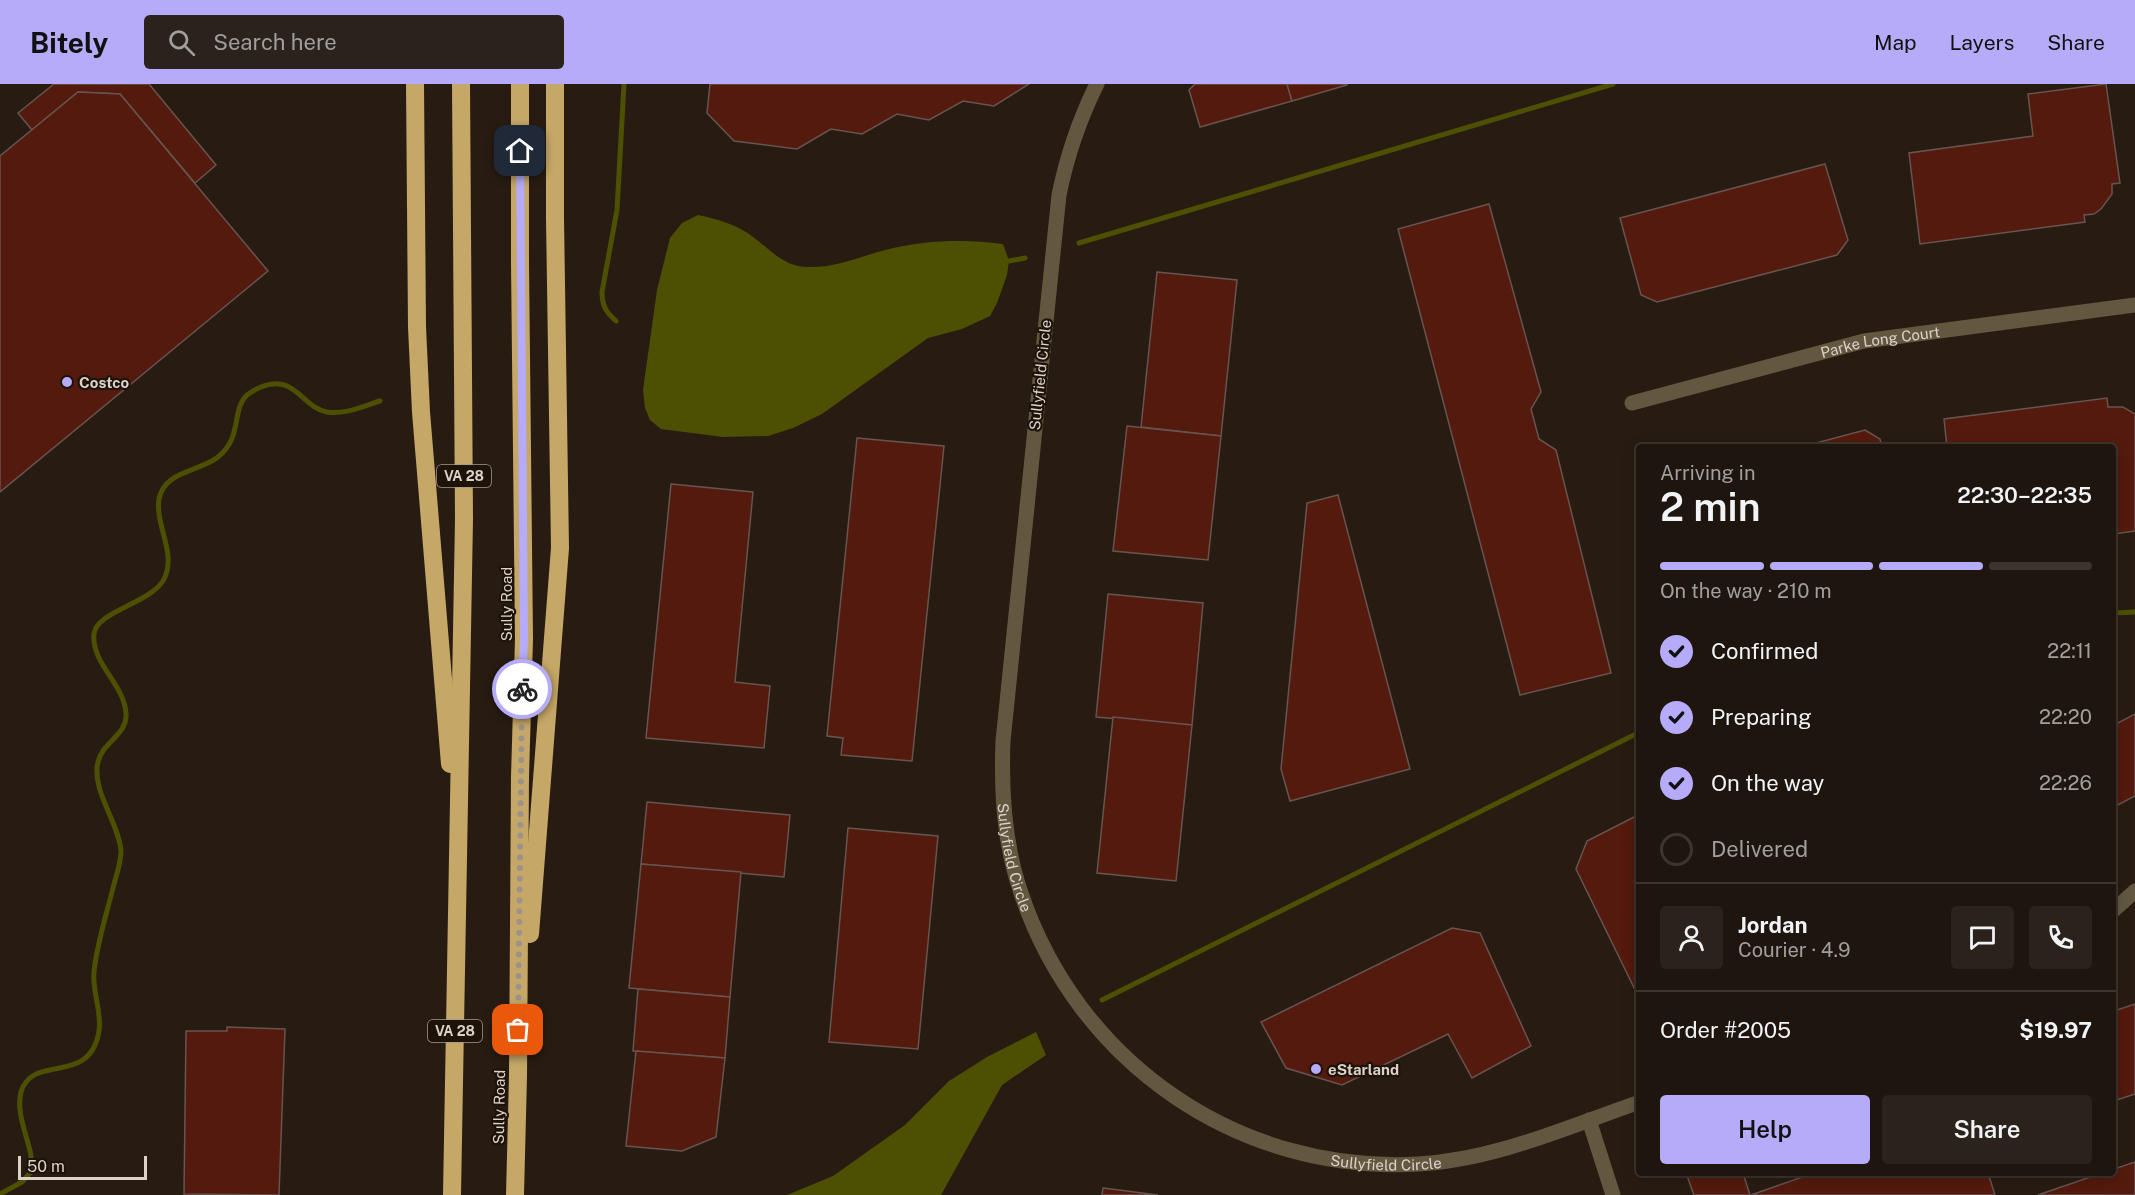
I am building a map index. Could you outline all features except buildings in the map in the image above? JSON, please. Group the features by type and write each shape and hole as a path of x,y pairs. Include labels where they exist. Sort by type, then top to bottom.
{"highway":[{"path":"405,84 416,149"},
{"path":"415,84 417,327 421,412 459,867"},
{"name":"VA 28","path":"452,1195 464,531 461,84"},
{"name":"Sully Road","path":"515,1195 524,639 520,84"},
{"path":"518,1076 560,548 555,84"},
{"path":"555,218 567,84"}],"street":[{"name":"Sullyfield Circle","path":"1097,84 1075,133 1065,163 1059,195 1003,741 1003,803 1006,833 1020,892 1044,947 1074,999 1092,1022 1133,1065 1155,1083 1203,1115 1228,1128 1281,1148 1354,1162 1419,1164 1500,1151 1636,1103"},
{"name":"Parke Long Court","path":"1632,403 1864,342 2135,305"},
{"path":"2116,908 2135,891"},
{"path":"1588,1120 1613,1195"}],"shaded area":[{"path":"698,215 741,229 778,257 799,266 829,266 889,249 917,244 974,241 1003,244 1009,261 1007,275 990,316 962,329 928,338 822,414 793,428 768,436 723,437 661,429 650,420 645,408 643,390 657,290 670,238 682,223"},
{"path":"1036,1032 1046,1055 1002,1085 941,1195 787,1195 833,1176 905,1125 949,1081 987,1057"}],"waterway":[{"path":"616,321 605,308 602,292 617,210 624,84"},
{"path":"1079,243 1613,84"},
{"path":"1009,261 1025,258"},
{"path":"0,1194 22,1182 31,1172 31,1154 20,1107 21,1092 27,1080 48,1070 73,1065 85,1059 94,1048 99,1031 94,987 95,961 121,851 116,829 98,784 97,773 100,755 123,727 126,713 120,692 97,654 94,634 97,626 104,619 148,594 164,579 168,559 159,509 162,490 175,477 210,462 226,449 234,433 242,401 247,395 261,387 282,384 290,387 318,409 334,413 380,401"},
{"path":"2116,613 2135,612"},
{"path":"1102,1000 1636,734"}],"way so far":[{"path":"518,1030 522,689"}],"place":[{"name":"Costco","path":"67,382"},
{"name":"eStarland","path":"1316,1069"}],"route":[{"path":"520,151 524,639 522,689"}]}
